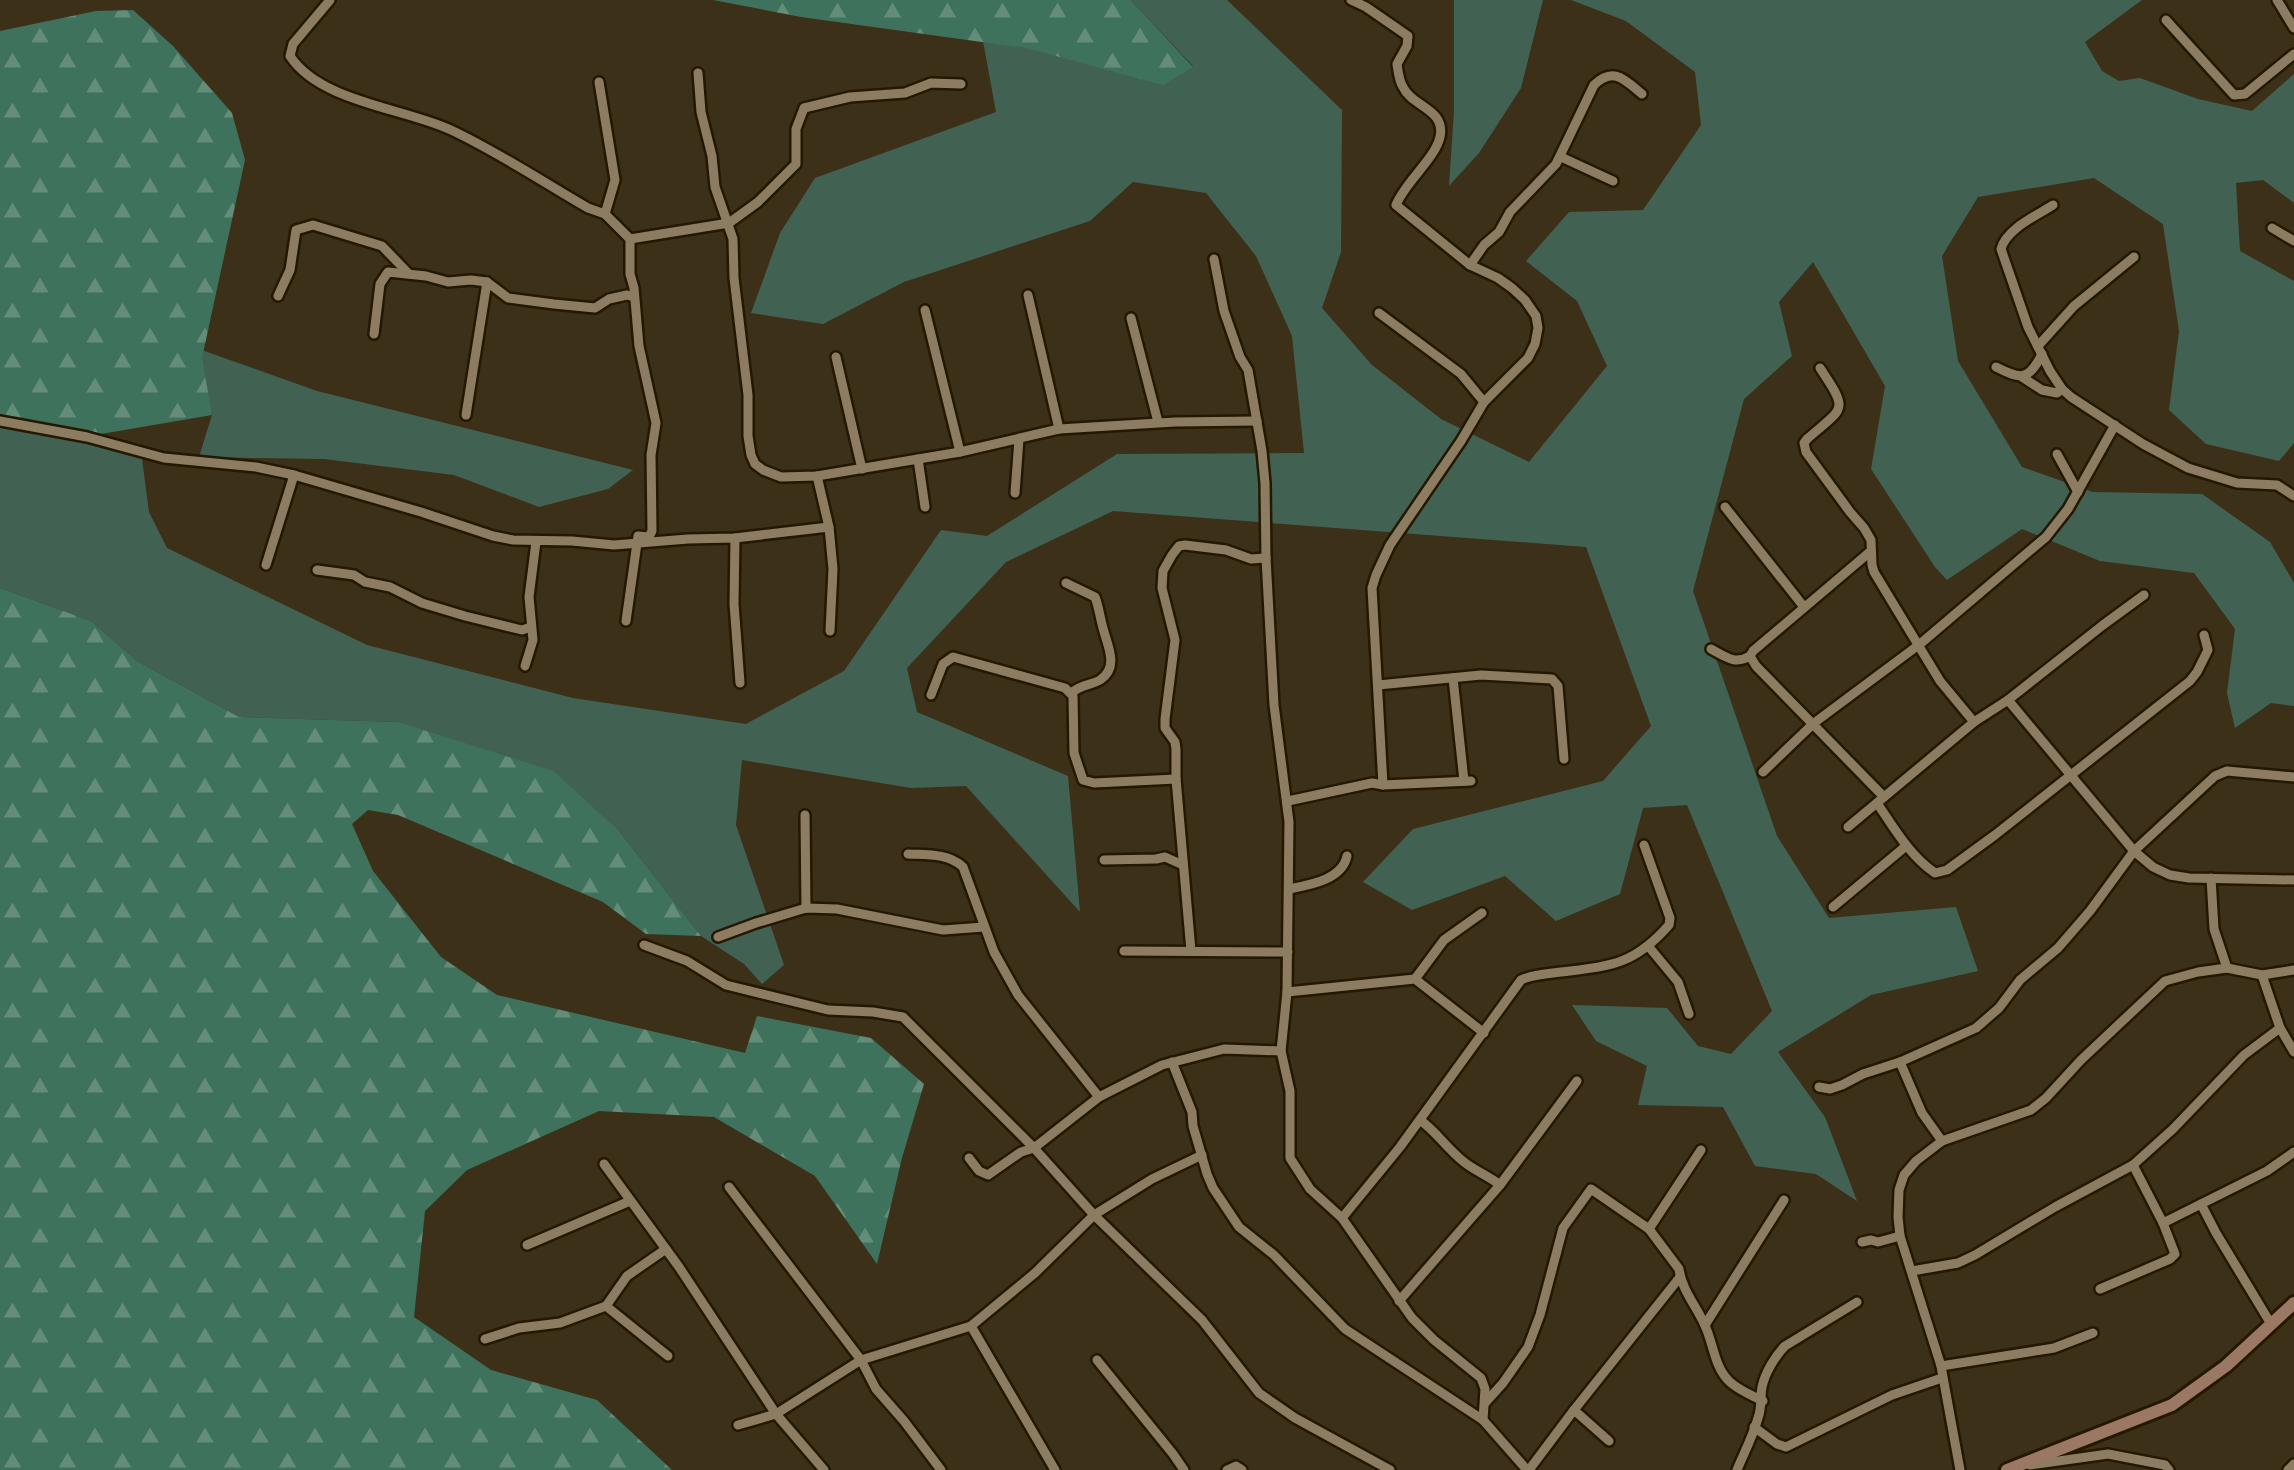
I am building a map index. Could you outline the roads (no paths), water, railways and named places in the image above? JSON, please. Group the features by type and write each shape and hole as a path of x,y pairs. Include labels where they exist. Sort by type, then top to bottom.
{"street":[{"path":"330,0 293,44 290,56 297,66 364,104 397,110 451,130 605,214 630,239 632,293 656,423 652,530 650,537 638,536 626,621"},
{"path":"1351,0 1408,36 1397,64 1403,88 1439,123 1436,144 1396,205 1470,265 1512,288 1538,321 1528,358 1484,402 1390,545 1376,574 1372,588 1383,786"},
{"path":"2277,0 2294,28"},
{"path":"2166,20 2234,95 2245,94 2294,54"},
{"path":"698,73 700,112 712,156 715,187 729,223 735,255 751,456 755,464 771,475 817,476 862,469 1059,429 1158,422 1258,421"},
{"path":"1470,265 1499,232 1510,212 1551,170 1599,80 1610,75 1620,77 1642,94"},
{"path":"599,82 615,180 605,214"},
{"path":"630,239 729,223 758,202 796,164 796,129 804,108 850,97 905,93 931,84 961,84"},
{"path":"1560,157 1613,181"},
{"path":"2053,205 2009,234 2001,250 2023,316 2041,357 2062,389 2143,444 2188,468 2237,483 2277,485 2294,496"},
{"path":"278,296 290,270 296,230 313,225 382,246 408,273"},
{"path":"2272,228 2294,241"},
{"path":"2022,377 2041,357 2074,306 2134,257"},
{"path":"1214,259 1224,312 1248,370 1266,483 1276,735 1288,801 1288,992 1281,1051 1290,1091 1290,1158 1310,1190 1342,1218 1364,1246 1412,1318 1482,1378 1483,1420"},
{"path":"374,334 383,278 388,272 448,282 487,282 508,298 595,308 609,299 632,293"},
{"path":"466,414 487,282"},
{"path":"1028,295 1059,429"},
{"path":"925,310 960,452"},
{"path":"1379,314 1461,374 1484,402"},
{"path":"1131,318 1158,422"},
{"path":"836,357 862,469"},
{"path":"1996,367 2046,392 2057,393 2062,389"},
{"path":"1820,368 1840,398 1840,406 1807,439 1804,447 1864,528 1871,540 1874,572 1940,680 1974,722"},
{"path":"0,420 87,437 164,458 256,467 294,475 493,536 536,542 604,545 735,538 828,527"},
{"path":"1763,772 1814,723 1920,644 2038,545 2059,522 2115,425"},
{"path":"1015,492 1019,440"},
{"path":"2057,454 2078,492"},
{"path":"918,459 925,507"},
{"path":"266,565 294,475"},
{"path":"817,476 833,569 830,631"},
{"path":"1725,507 1804,607"},
{"path":"735,538 734,604 740,682"},
{"path":"525,666 532,640 529,597 536,542"},
{"path":"1190,951 1173,779 1176,749 1165,719 1175,640 1162,588 1163,572 1176,549 1185,544 1226,550 1251,559 1266,558"},
{"path":"1711,649 1738,662 1750,656 1872,551"},
{"path":"317,570 354,575 465,616 522,630 531,628"},
{"path":"1066,583 1096,597 1111,648 1108,672 1101,680 1083,684 1072,693"},
{"path":"1848,827 1974,722 2144,596"},
{"path":"1750,656 1881,800 1906,846 1935,873 1947,870 1995,835 2190,681 2208,650 2204,635"},
{"path":"931,695 942,664 953,657 1072,693"},
{"path":"1378,685 1481,676 1556,682 1564,759"},
{"path":"1288,801 1372,783 1383,786 1468,781 1453,678"},
{"path":"1072,693 1074,753 1084,780 1094,783 1173,779"},
{"path":"2008,700 2134,852 2153,867 2170,875 2294,880"},
{"path":"1819,1087 1830,1089 1976,1028 1995,1012 2020,980 2058,948 2134,852 2221,772 2294,777"},
{"path":"805,815 806,908"},
{"path":"1342,1218 1420,1120 1521,980 1622,961 1649,947 1671,922 1644,845"},
{"path":"1833,908 1906,846"},
{"path":"908,854 947,857 959,862 994,952 1018,995 1099,1097"},
{"path":"1288,889 1340,871 1347,856"},
{"path":"1104,860 1165,857 1183,864"},
{"path":"2210,878 2214,929 2227,968"},
{"path":"718,936 806,908 836,909 944,930 984,927"},
{"path":"1414,979 1444,940 1482,913"},
{"path":"644,945 687,960 726,985 828,1010 903,1017 1034,1148 1094,1215 1202,1320 1259,1394 1294,1418 1390,1470"},
{"path":"1649,947 1678,982 1689,1014"},
{"path":"1124,950 1288,952"},
{"path":"1960,1470 1941,1366 1900,1236 1898,1203 1904,1176 1942,1141 2031,1110 2165,981 2227,968 2262,975 2294,970"},
{"path":"2262,975 2280,1028 2294,1052"},
{"path":"1288,992 1414,979 1484,1033"},
{"path":"1912,1271 1976,1255 2133,1165 2244,1055 2280,1028"},
{"path":"969,1158 979,1171 988,1175 1021,1152 1034,1148 1099,1097 1172,1062 1224,1049 1281,1051"},
{"path":"1172,1062 1191,1108 1213,1188 1239,1227 1298,1278 1336,1321 1483,1420 1528,1470 1680,1277"},
{"path":"1900,1062 1922,1113 1942,1141"},
{"path":"1400,1301 1500,1185 1578,1081"},
{"path":"1420,1120 1465,1163 1500,1185"},
{"path":"1649,1229 1702,1150"},
{"path":"2162,1222 2266,1172 2294,1152"},
{"path":"738,1425 776,1414 861,1360 971,1326 1035,1274 1094,1215 1152,1179 1202,1155"},
{"path":"604,1164 776,1414 824,1470"},
{"path":"2100,1289 2174,1257 2175,1250 2133,1165"},
{"path":"729,1187 861,1360 876,1389 941,1470"},
{"path":"1485,1403 1528,1347 1563,1228 1590,1189 1649,1229 1678,1269 1705,1324 1722,1372 1731,1384 1762,1400"},
{"path":"1705,1324 1784,1200"},
{"path":"527,1245 630,1201"},
{"path":"2201,1204 2271,1324"},
{"path":"1862,1242 1900,1236"},
{"path":"485,1339 518,1328 560,1323 606,1306 627,1276 666,1249"},
{"path":"1737,1470 1754,1427 1763,1383 1781,1349 1857,1302"},
{"path":"606,1306 668,1356"},
{"path":"2010,1469 2172,1405 2226,1366 2292,1309"},
{"path":"971,1326 1054,1470"},
{"path":"1941,1366 2054,1348 2094,1334"},
{"path":"1097,1360 1184,1470"},
{"path":"1754,1427 1786,1447 1892,1395 1942,1378"},
{"path":"1574,1410 1610,1441"},
{"path":"2010,1469 2108,1454 2166,1466 2169,1470"},
{"path":"2288,1470 2294,1464"},
{"path":"1227,1470 1236,1466 1242,1470"}]}
